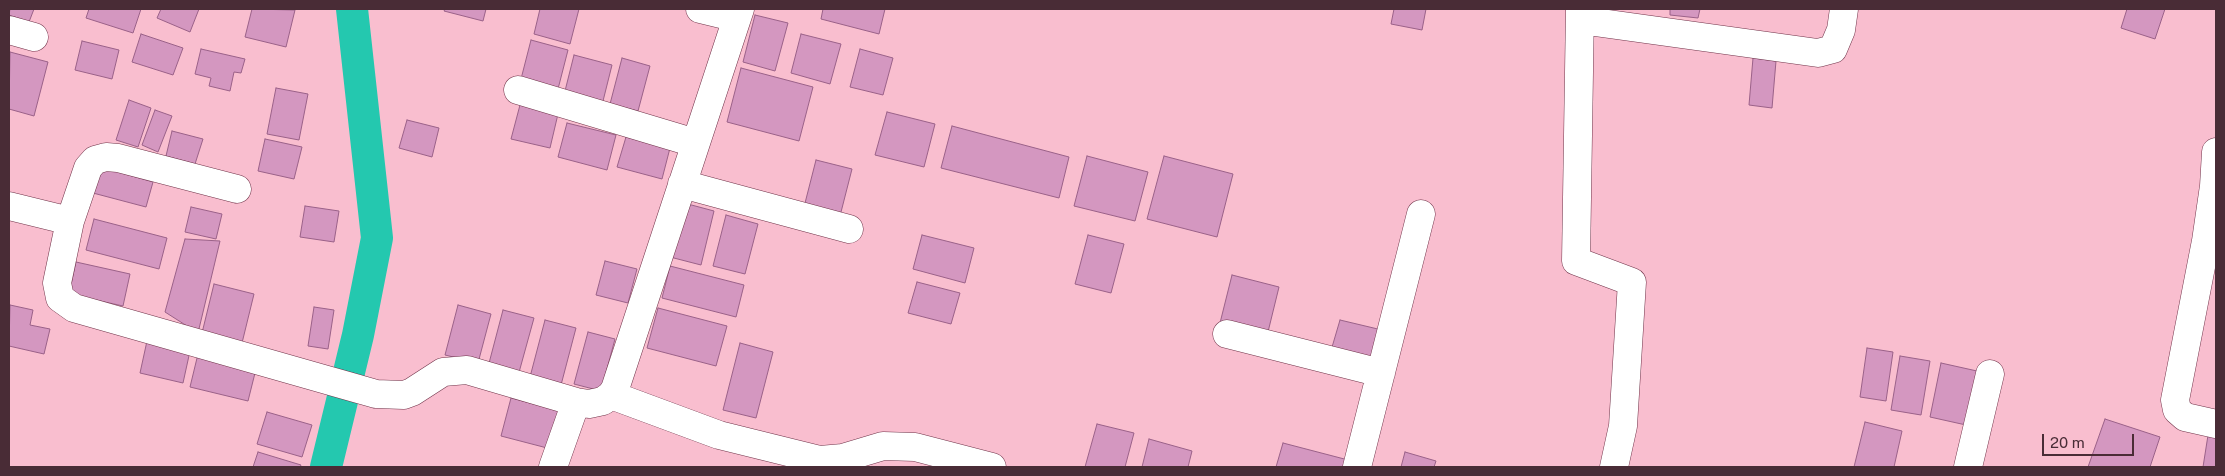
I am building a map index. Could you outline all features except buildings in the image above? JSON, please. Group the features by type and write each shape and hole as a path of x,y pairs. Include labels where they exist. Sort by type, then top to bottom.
{"street":[{"path":"238,188 118,158 106,157 95,160 88,168 70,221 57,283 60,298 74,308 376,394 404,395 419,388 443,372 467,370 576,402 589,404 603,401 615,389 739,14 700,9"},
{"path":"1614,467 1623,426 1632,282 1576,261 1580,14 1818,53 1833,49 1841,30 1844,9"},
{"path":"518,90 695,143"},
{"path":"2216,152 2214,186 2206,241 2175,400 2177,410 2185,417 2216,424"},
{"path":"682,184 849,229"},
{"path":"9,206 70,221"},
{"path":"1357,467 1421,214"},
{"path":"1227,334 1381,373"},
{"path":"1968,467 1990,374"},
{"path":"611,395 719,435 820,460 859,459 883,446 915,447 992,467"},
{"path":"553,467 576,402"}],"waterway":[{"path":"326,467 358,335 377,238 352,9"}]}
